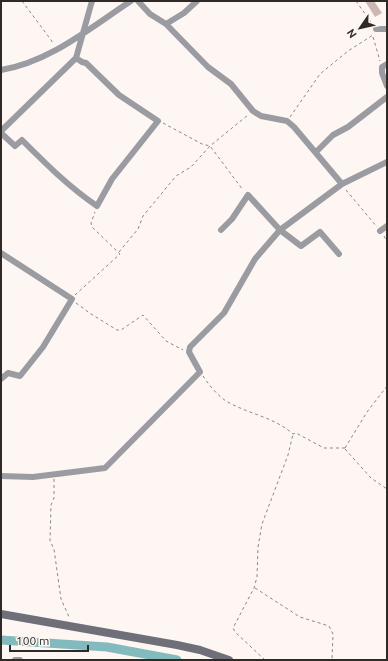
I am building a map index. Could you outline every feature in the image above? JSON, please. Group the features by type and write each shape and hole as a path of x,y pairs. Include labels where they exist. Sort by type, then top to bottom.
{"street":[{"path":"76,58 86,63 119,95 158,121 112,179 97,206 67,181 56,174 22,140 15,146 1,132 76,58 92,1"},
{"path":"1,70 20,66 60,47 131,1"},
{"path":"138,1 150,14 166,24 208,67 231,84 253,111 261,116 287,121 316,152 342,184"},
{"path":"166,24 175,20 197,1"},
{"path":"376,29 387,28"},
{"path":"384,65 382,73 387,86"},
{"path":"316,152 338,132 348,127 387,97"},
{"path":"1,476 18,478 106,468 200,372 189,350 224,313 255,259 280,230 342,184 387,162"},
{"path":"221,230 232,219 248,195 280,230 301,246 320,232 339,254"},
{"path":"380,230 387,226"},
{"path":"1,253 72,299 43,347 20,376 8,373 1,379"},
{"path":"1,614 177,645 200,650 229,660"},
{"path":"15,660 20,660"}],"path":[{"path":"22,1 48,37 60,47"},
{"path":"287,121 320,74 348,51 373,37 376,29 356,1"},
{"path":"373,37 384,65"},
{"path":"189,350 184,351 166,341 143,315 121,330 117,330 91,314 72,299 117,258 120,254 119,252 138,229 143,216 176,176 191,167 210,146 253,111"},
{"path":"158,121 202,144 210,146 240,187 248,195"},
{"path":"342,184 380,230 387,242"},
{"path":"97,206 91,223 92,227 119,252"},
{"path":"200,372 225,400 255,415 270,419 293,434 296,433 324,448 345,448 371,478 387,489"},
{"path":"345,448 367,412 387,386"},
{"path":"265,660 235,632 233,628 247,605 254,588 257,578 258,547 262,524 288,455 293,434"},
{"path":"53,475 54,498 51,505 50,541 54,549 61,599 73,627"},
{"path":"254,588 300,617 329,626 333,634 332,660"}],"building":[{"path":"365,1 374,1 382,13 375,17"}],"waterway":[{"path":"1,640 107,647 177,660"}]}
